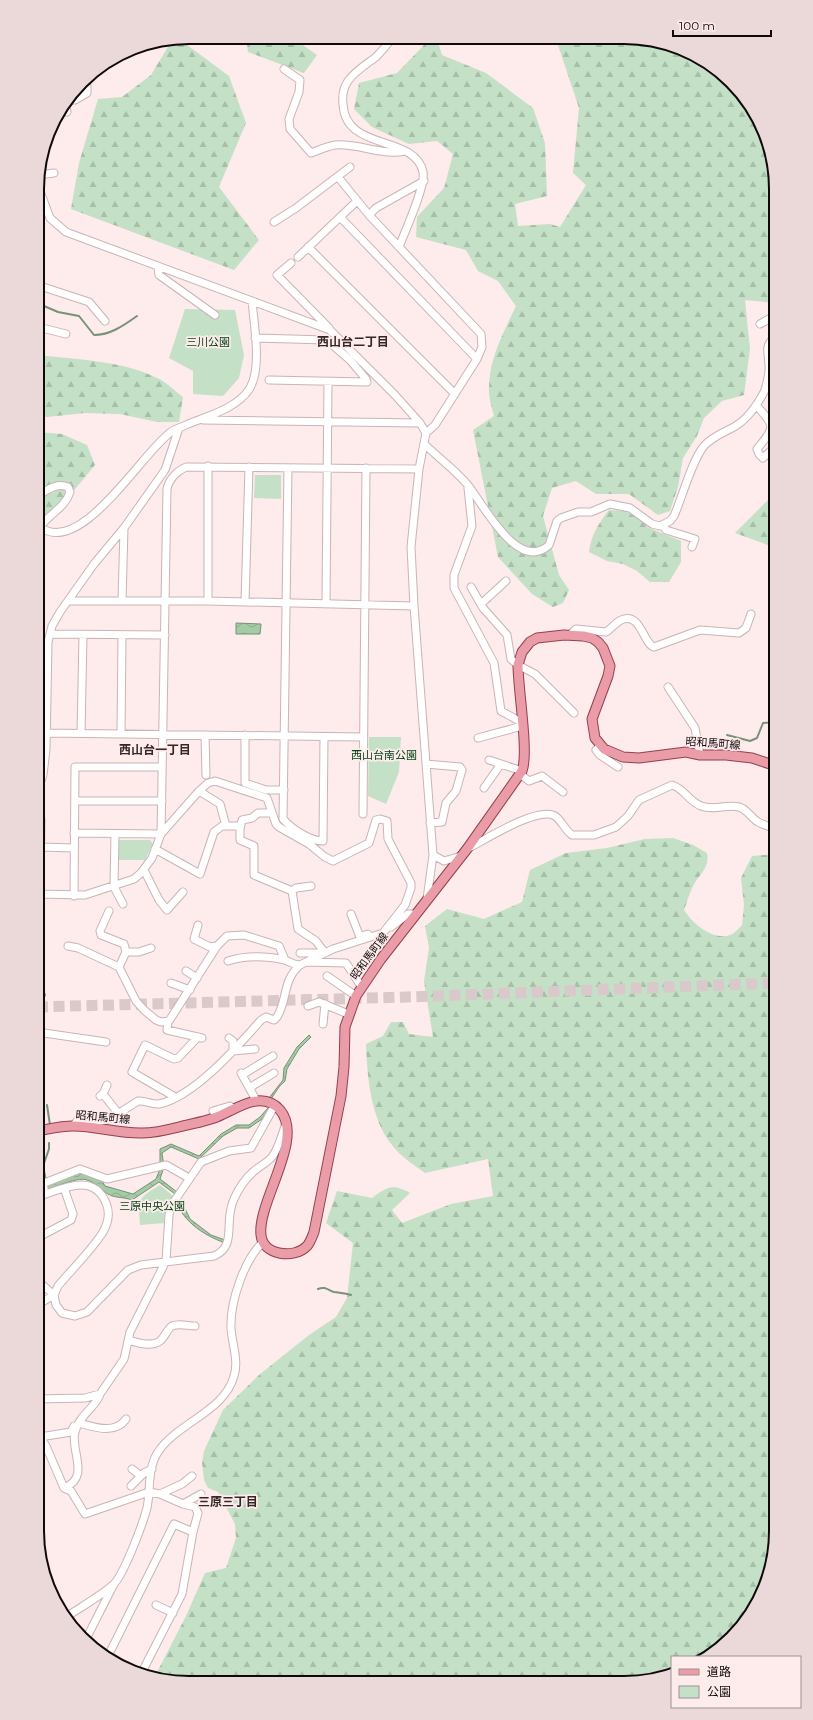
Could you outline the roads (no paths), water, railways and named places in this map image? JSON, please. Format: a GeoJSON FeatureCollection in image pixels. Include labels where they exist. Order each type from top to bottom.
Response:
{"type":"FeatureCollection","features":[{"type":"Feature","properties":{"kind":"main road"},"geometry":{"type":"LineString","coordinates":[[521,773],[524,762],[518,665],[522,652],[530,642],[537,638],[570,635],[583,636],[598,642],[603,648],[608,661],[608,676],[592,719],[593,732],[600,746]]}},
{"type":"Feature","properties":{"kind":"main road","name":"昭和馬町線"},"geometry":{"type":"LineString","coordinates":[[600,746],[608,752],[623,757],[639,758],[686,752],[700,755],[726,755],[752,758],[769,764]]}},
{"type":"Feature","properties":{"kind":"main road","name":"昭和馬町線"},"geometry":{"type":"LineString","coordinates":[[263,1242],[281,1253],[295,1254],[308,1246],[314,1232],[341,1096],[344,1067],[345,1027],[348,1014],[356,996],[361,986],[464,852],[521,773]]}},
{"type":"Feature","properties":{"kind":"main road"},"geometry":{"type":"LineString","coordinates":[[256,1100],[275,1105],[282,1111],[286,1122],[287,1141],[261,1227],[263,1242]]}},
{"type":"Feature","properties":{"kind":"main road","name":"昭和馬町線"},"geometry":{"type":"LineString","coordinates":[[44,1130],[73,1126],[142,1133],[168,1130],[214,1118],[256,1100]]}},
{"type":"Feature","properties":{"kind":"street"},"geometry":{"type":"LineString","coordinates":[[387,44],[377,55],[348,81],[344,90],[343,110],[350,126],[355,130],[405,151],[419,163],[423,172],[424,180],[399,247]]}},
{"type":"Feature","properties":{"kind":"street"},"geometry":{"type":"LineString","coordinates":[[284,69],[300,80],[299,92],[289,119],[290,129],[311,153],[334,145],[348,145],[394,153],[405,151]]}},
{"type":"Feature","properties":{"kind":"street"},"geometry":{"type":"LineString","coordinates":[[77,97],[87,93],[86,86]]}},
{"type":"Feature","properties":{"kind":"street"},"geometry":{"type":"LineString","coordinates":[[274,222],[296,208],[350,167]]}},
{"type":"Feature","properties":{"kind":"street"},"geometry":{"type":"LineString","coordinates":[[45,174],[54,173]]}},
{"type":"Feature","properties":{"kind":"street"},"geometry":{"type":"LineString","coordinates":[[338,176],[369,215],[481,334],[482,347],[477,359],[435,425],[426,433],[419,469],[411,547],[414,606],[433,855],[427,899]]}},
{"type":"Feature","properties":{"kind":"street"},"geometry":{"type":"LineString","coordinates":[[369,215],[376,208],[424,180]]}},
{"type":"Feature","properties":{"kind":"street"},"geometry":{"type":"LineString","coordinates":[[298,257],[357,201]]}},
{"type":"Feature","properties":{"kind":"street"},"geometry":{"type":"LineString","coordinates":[[44,202],[50,218],[66,232],[330,330]]}},
{"type":"Feature","properties":{"kind":"street"},"geometry":{"type":"LineString","coordinates":[[340,217],[477,359]]}},
{"type":"Feature","properties":{"kind":"street"},"geometry":{"type":"LineString","coordinates":[[308,247],[454,394]]}},
{"type":"Feature","properties":{"kind":"street"},"geometry":{"type":"LineString","coordinates":[[291,263],[277,275],[420,423],[426,433]]}},
{"type":"Feature","properties":{"kind":"street"},"geometry":{"type":"LineString","coordinates":[[158,266],[159,276],[215,315]]}},
{"type":"Feature","properties":{"kind":"street"},"geometry":{"type":"LineString","coordinates":[[44,287],[89,302],[105,321]]}},
{"type":"Feature","properties":{"kind":"street"},"geometry":{"type":"LineString","coordinates":[[44,530],[61,532],[83,524],[105,504],[171,432],[228,406],[249,389],[257,368],[252,301]]}},
{"type":"Feature","properties":{"kind":"street"},"geometry":{"type":"LineString","coordinates":[[760,324],[769,319]]}},
{"type":"Feature","properties":{"kind":"street"},"geometry":{"type":"LineString","coordinates":[[44,328],[66,334]]}},
{"type":"Feature","properties":{"kind":"street"},"geometry":{"type":"LineString","coordinates":[[254,338],[327,340],[350,360],[367,382],[269,380]]}},
{"type":"Feature","properties":{"kind":"street"},"geometry":{"type":"LineString","coordinates":[[769,343],[767,347],[769,361]]}},
{"type":"Feature","properties":{"kind":"street"},"geometry":{"type":"LineString","coordinates":[[424,444],[467,484],[493,522],[514,544],[530,551],[538,552],[549,545],[557,521],[561,518],[578,512],[592,512],[610,504],[630,508],[654,526],[663,525],[674,516],[703,447],[715,435],[734,427],[745,419],[765,390],[769,374]]}},
{"type":"Feature","properties":{"kind":"street"},"geometry":{"type":"LineString","coordinates":[[326,603],[328,382]]}},
{"type":"Feature","properties":{"kind":"street"},"geometry":{"type":"LineString","coordinates":[[756,405],[769,420]]}},
{"type":"Feature","properties":{"kind":"street"},"geometry":{"type":"LineString","coordinates":[[199,420],[420,423]]}},
{"type":"Feature","properties":{"kind":"street"},"geometry":{"type":"LineString","coordinates":[[44,761],[48,642],[56,618],[94,564],[124,528],[165,470],[179,428]]}},
{"type":"Feature","properties":{"kind":"street"},"geometry":{"type":"LineString","coordinates":[[769,433],[757,449],[763,458],[769,452]]}},
{"type":"Feature","properties":{"kind":"street"},"geometry":{"type":"LineString","coordinates":[[161,834],[166,489],[173,477],[186,467],[208,466],[419,469]]}},
{"type":"Feature","properties":{"kind":"street"},"geometry":{"type":"LineString","coordinates":[[208,466],[208,601]]}},
{"type":"Feature","properties":{"kind":"street"},"geometry":{"type":"LineString","coordinates":[[245,602],[249,467]]}},
{"type":"Feature","properties":{"kind":"street"},"geometry":{"type":"LineString","coordinates":[[288,468],[283,819],[288,825],[316,841],[323,841],[324,737]]}},
{"type":"Feature","properties":{"kind":"street"},"geometry":{"type":"LineString","coordinates":[[363,814],[366,468]]}},
{"type":"Feature","properties":{"kind":"street"},"geometry":{"type":"LineString","coordinates":[[165,470],[173,477]]}},
{"type":"Feature","properties":{"kind":"street"},"geometry":{"type":"LineString","coordinates":[[44,492],[54,486],[62,484],[68,487],[70,492],[67,501],[62,508],[48,517],[44,522]]}},
{"type":"Feature","properties":{"kind":"street"},"geometry":{"type":"LineString","coordinates":[[467,484],[472,526],[454,575],[454,588],[494,663],[501,711],[521,724]]}},
{"type":"Feature","properties":{"kind":"street"},"geometry":{"type":"LineString","coordinates":[[663,525],[666,530],[695,539],[692,547]]}},
{"type":"Feature","properties":{"kind":"street"},"geometry":{"type":"LineString","coordinates":[[122,601],[124,528]]}},
{"type":"Feature","properties":{"kind":"street"},"geometry":{"type":"LineString","coordinates":[[481,604],[506,582]]}},
{"type":"Feature","properties":{"kind":"street"},"geometry":{"type":"LineString","coordinates":[[471,587],[481,604],[507,636],[511,659],[518,665],[535,674],[574,713]]}},
{"type":"Feature","properties":{"kind":"street"},"geometry":{"type":"LineString","coordinates":[[68,601],[208,601],[414,606]]}},
{"type":"Feature","properties":{"kind":"street"},"geometry":{"type":"LineString","coordinates":[[570,635],[576,629],[606,632],[622,620],[628,619],[635,622],[649,645],[654,647],[700,630],[739,633],[746,628],[751,614]]}},
{"type":"Feature","properties":{"kind":"street"},"geometry":{"type":"LineString","coordinates":[[50,634],[165,636]]}},
{"type":"Feature","properties":{"kind":"street"},"geometry":{"type":"LineString","coordinates":[[81,733],[83,635]]}},
{"type":"Feature","properties":{"kind":"street"},"geometry":{"type":"LineString","coordinates":[[122,636],[122,733]]}},
{"type":"Feature","properties":{"kind":"street"},"geometry":{"type":"LineString","coordinates":[[668,687],[695,728],[700,755]]}},
{"type":"Feature","properties":{"kind":"street"},"geometry":{"type":"LineString","coordinates":[[478,738],[521,724]]}},
{"type":"Feature","properties":{"kind":"street"},"geometry":{"type":"LineString","coordinates":[[46,733],[363,737]]}},
{"type":"Feature","properties":{"kind":"street"},"geometry":{"type":"LineString","coordinates":[[206,735],[206,775]]}},
{"type":"Feature","properties":{"kind":"street"},"geometry":{"type":"LineString","coordinates":[[245,735],[245,783],[266,790],[284,790]]}},
{"type":"Feature","properties":{"kind":"street"},"geometry":{"type":"LineString","coordinates":[[600,746],[596,750],[600,755],[618,767]]}},
{"type":"Feature","properties":{"kind":"street"},"geometry":{"type":"LineString","coordinates":[[489,760],[521,773],[529,781],[542,776],[563,792]]}},
{"type":"Feature","properties":{"kind":"street"},"geometry":{"type":"LineString","coordinates":[[426,764],[460,766],[462,770],[456,791],[446,803],[442,822],[430,823]]}},
{"type":"Feature","properties":{"kind":"street"},"geometry":{"type":"LineString","coordinates":[[484,788],[501,764]]}},
{"type":"Feature","properties":{"kind":"street"},"geometry":{"type":"LineString","coordinates":[[74,896],[75,767],[162,767]]}},
{"type":"Feature","properties":{"kind":"street"},"geometry":{"type":"LineString","coordinates":[[44,894],[74,896],[97,892],[134,879],[144,870],[161,834],[199,791],[208,783],[215,781],[268,798],[276,824],[279,827],[309,844],[325,857],[333,861],[369,843],[376,820],[383,819],[387,821],[388,839],[409,878],[411,888],[404,905],[388,929]]}},
{"type":"Feature","properties":{"kind":"street"},"geometry":{"type":"LineString","coordinates":[[433,855],[444,860],[464,852],[520,821],[543,814],[555,816],[572,835],[594,835],[602,833],[620,824],[639,800],[672,785],[682,789],[690,800],[702,806],[711,808],[738,807],[744,809],[758,822],[769,826]]}},
{"type":"Feature","properties":{"kind":"street"},"geometry":{"type":"LineString","coordinates":[[199,791],[220,804],[226,826]]}},
{"type":"Feature","properties":{"kind":"street"},"geometry":{"type":"LineString","coordinates":[[75,801],[162,801]]}},
{"type":"Feature","properties":{"kind":"street"},"geometry":{"type":"LineString","coordinates":[[272,812],[258,813],[252,818],[242,820],[240,826],[240,840],[254,846],[254,875],[292,891]]}},
{"type":"Feature","properties":{"kind":"street"},"geometry":{"type":"LineString","coordinates":[[155,849],[200,874],[214,832],[222,826],[240,826]]}},
{"type":"Feature","properties":{"kind":"street"},"geometry":{"type":"LineString","coordinates":[[74,833],[161,834]]}},
{"type":"Feature","properties":{"kind":"street"},"geometry":{"type":"LineString","coordinates":[[115,834],[114,887],[124,904]]}},
{"type":"Feature","properties":{"kind":"street"},"geometry":{"type":"LineString","coordinates":[[44,847],[74,848]]}},
{"type":"Feature","properties":{"kind":"street"},"geometry":{"type":"LineString","coordinates":[[144,870],[159,900],[167,910],[182,892]]}},
{"type":"Feature","properties":{"kind":"street"},"geometry":{"type":"LineString","coordinates":[[292,891],[296,888],[311,886]]}},
{"type":"Feature","properties":{"kind":"street"},"geometry":{"type":"LineString","coordinates":[[292,891],[296,927],[316,941],[325,953]]}},
{"type":"Feature","properties":{"kind":"street"},"geometry":{"type":"LineString","coordinates":[[109,911],[100,931],[101,935],[124,944]]}},
{"type":"Feature","properties":{"kind":"street"},"geometry":{"type":"LineString","coordinates":[[351,914],[360,937],[370,934],[372,937]]}},
{"type":"Feature","properties":{"kind":"street"},"geometry":{"type":"LineString","coordinates":[[73,1126],[78,1120],[102,1120],[118,1113],[138,1101],[160,1104],[201,1082],[265,1018],[274,1020],[277,1017],[287,982],[291,975],[303,963],[325,953],[372,937],[388,929],[408,914],[415,914]]}},
{"type":"Feature","properties":{"kind":"street"},"geometry":{"type":"LineString","coordinates":[[198,925],[194,939],[210,946],[218,946]]}},
{"type":"Feature","properties":{"kind":"street"},"geometry":{"type":"LineString","coordinates":[[119,967],[126,952],[124,935]]}},
{"type":"Feature","properties":{"kind":"street"},"geometry":{"type":"LineString","coordinates":[[175,1097],[132,1072],[145,1046],[174,1059],[178,1058],[200,1037],[167,1030],[168,1022],[218,946],[224,939],[231,935],[251,936],[279,946],[285,960]]}},
{"type":"Feature","properties":{"kind":"street"},"geometry":{"type":"LineString","coordinates":[[68,946],[78,948],[119,967],[140,1005],[156,1020],[168,1022]]}},
{"type":"Feature","properties":{"kind":"street"},"geometry":{"type":"LineString","coordinates":[[126,952],[140,952],[151,948]]}},
{"type":"Feature","properties":{"kind":"street"},"geometry":{"type":"LineString","coordinates":[[300,953],[325,953]]}},
{"type":"Feature","properties":{"kind":"street"},"geometry":{"type":"LineString","coordinates":[[228,961],[244,956],[303,963],[346,963],[361,986]]}},
{"type":"Feature","properties":{"kind":"street"},"geometry":{"type":"LineString","coordinates":[[186,971],[198,978]]}},
{"type":"Feature","properties":{"kind":"street"},"geometry":{"type":"LineString","coordinates":[[327,976],[356,996]]}},
{"type":"Feature","properties":{"kind":"street"},"geometry":{"type":"LineString","coordinates":[[171,983],[190,990]]}},
{"type":"Feature","properties":{"kind":"street"},"geometry":{"type":"LineString","coordinates":[[308,1006],[319,1002],[348,1014]]}},
{"type":"Feature","properties":{"kind":"street"},"geometry":{"type":"LineString","coordinates":[[323,1024],[325,1004]]}},
{"type":"Feature","properties":{"kind":"street"},"geometry":{"type":"LineString","coordinates":[[44,1033],[106,1042]]}},
{"type":"Feature","properties":{"kind":"street"},"geometry":{"type":"LineString","coordinates":[[229,1038],[233,1041],[233,1051]]}},
{"type":"Feature","properties":{"kind":"street"},"geometry":{"type":"LineString","coordinates":[[233,1051],[254,1049]]}},
{"type":"Feature","properties":{"kind":"street"},"geometry":{"type":"LineString","coordinates":[[256,1100],[242,1074],[273,1056]]}},
{"type":"Feature","properties":{"kind":"street"},"geometry":{"type":"LineString","coordinates":[[249,1088],[274,1073]]}},
{"type":"Feature","properties":{"kind":"street"},"geometry":{"type":"LineString","coordinates":[[107,1085],[101,1095],[118,1113]]}},
{"type":"Feature","properties":{"kind":"street"},"geometry":{"type":"LineString","coordinates":[[44,1434],[71,1432],[78,1419],[99,1398],[100,1394],[124,1359],[134,1324],[166,1261],[170,1211],[189,1178],[201,1162],[229,1151],[252,1148],[275,1105]]}},
{"type":"Feature","properties":{"kind":"street"},"geometry":{"type":"LineString","coordinates":[[213,1111],[230,1106],[234,1109]]}},
{"type":"Feature","properties":{"kind":"street"},"geometry":{"type":"LineString","coordinates":[[44,1286],[54,1295],[58,1310],[65,1314],[78,1316],[87,1312],[128,1270],[141,1265],[214,1256],[225,1249],[228,1241],[228,1224],[233,1200],[253,1171],[274,1156],[286,1122]]}},
{"type":"Feature","properties":{"kind":"street"},"geometry":{"type":"LineString","coordinates":[[44,1184],[76,1170],[84,1170],[101,1178],[107,1179],[166,1165],[189,1178]]}},
{"type":"Feature","properties":{"kind":"street"},"geometry":{"type":"LineString","coordinates":[[44,1191],[46,1194],[80,1184],[96,1189],[105,1200],[108,1207],[108,1219],[103,1233],[58,1286],[54,1295],[44,1301]]}},
{"type":"Feature","properties":{"kind":"street"},"geometry":{"type":"LineString","coordinates":[[44,1234],[70,1220],[72,1214],[64,1188]]}},
{"type":"Feature","properties":{"kind":"street"},"geometry":{"type":"LineString","coordinates":[[88,1636],[137,1541],[147,1508],[152,1469],[158,1452],[166,1442],[219,1400],[229,1388],[236,1367],[231,1328],[233,1304],[250,1259],[256,1249],[263,1242]]}},
{"type":"Feature","properties":{"kind":"street"},"geometry":{"type":"LineString","coordinates":[[129,1340],[140,1344],[157,1342],[160,1341],[171,1327],[195,1326]]}},
{"type":"Feature","properties":{"kind":"street"},"geometry":{"type":"LineString","coordinates":[[44,1399],[85,1398],[100,1394]]}},
{"type":"Feature","properties":{"kind":"street"},"geometry":{"type":"LineString","coordinates":[[64,1488],[71,1485],[76,1477],[78,1463],[74,1432],[83,1415]]}},
{"type":"Feature","properties":{"kind":"street"},"geometry":{"type":"LineString","coordinates":[[79,1423],[108,1429],[118,1428],[126,1419]]}},
{"type":"Feature","properties":{"kind":"street"},"geometry":{"type":"LineString","coordinates":[[44,1447],[64,1488],[71,1491],[85,1514],[149,1492],[160,1494],[183,1504],[195,1507],[198,1513],[193,1532],[182,1594],[145,1669]]}},
{"type":"Feature","properties":{"kind":"street"},"geometry":{"type":"LineString","coordinates":[[132,1469],[141,1476]]}},
{"type":"Feature","properties":{"kind":"street"},"geometry":{"type":"LineString","coordinates":[[131,1486],[141,1476],[152,1469]]}},
{"type":"Feature","properties":{"kind":"street"},"geometry":{"type":"LineString","coordinates":[[160,1494],[182,1484],[192,1476]]}},
{"type":"Feature","properties":{"kind":"street"},"geometry":{"type":"LineString","coordinates":[[183,1504],[201,1494]]}},
{"type":"Feature","properties":{"kind":"street"},"geometry":{"type":"LineString","coordinates":[[110,1653],[174,1524],[193,1532]]}},
{"type":"Feature","properties":{"kind":"street"},"geometry":{"type":"LineString","coordinates":[[70,1614],[114,1584]]}},
{"type":"Feature","properties":{"kind":"street"},"geometry":{"type":"LineString","coordinates":[[156,1606],[173,1613]]}},
{"type":"Feature","properties":{"kind":"water"},"geometry":{"type":"Polygon","coordinates":[[[236,623],[261,624],[260,634],[236,634],[236,623]]]}},
{"type":"Feature","properties":{"kind":"water"},"geometry":{"type":"Polygon","coordinates":[[[309,1035],[311,1037],[299,1049],[287,1069],[285,1081],[271,1099],[269,1098],[283,1080],[284,1068],[297,1047],[309,1035]]]}},
{"type":"Feature","properties":{"kind":"water"},"geometry":{"type":"Polygon","coordinates":[[[268,1108],[270,1109],[262,1119],[249,1128],[237,1128],[223,1136],[199,1159],[171,1147],[162,1153],[164,1167],[160,1179],[177,1192],[190,1219],[211,1235],[225,1240],[225,1243],[200,1231],[193,1225],[181,1211],[175,1194],[159,1182],[132,1200],[110,1195],[93,1183],[82,1179],[44,1191],[44,1185],[80,1171],[102,1181],[105,1186],[133,1194],[156,1179],[160,1169],[160,1149],[171,1144],[199,1156],[221,1134],[236,1125],[249,1125],[260,1117],[268,1108]]]}},
{"type":"Feature","properties":{"kind":"waterway"},"geometry":{"type":"LineString","coordinates":[[44,306],[58,312],[79,316],[94,335],[111,332],[137,316]]}},
{"type":"Feature","properties":{"kind":"waterway"},"geometry":{"type":"LineString","coordinates":[[727,735],[750,741],[757,738],[763,723],[769,723]]}},
{"type":"Feature","properties":{"kind":"waterway"},"geometry":{"type":"LineString","coordinates":[[44,992],[44,997]]}},
{"type":"Feature","properties":{"kind":"waterway"},"geometry":{"type":"LineString","coordinates":[[47,1105],[50,1125]]}},
{"type":"Feature","properties":{"kind":"waterway"},"geometry":{"type":"LineString","coordinates":[[44,1163],[49,1149],[49,1143]]}},
{"type":"Feature","properties":{"kind":"waterway"},"geometry":{"type":"LineString","coordinates":[[44,1171],[46,1181]]}},
{"type":"Feature","properties":{"kind":"waterway"},"geometry":{"type":"LineString","coordinates":[[318,1289],[325,1288],[334,1292],[351,1295]]}},
{"type":"Feature","properties":{"kind":"tunnel"},"geometry":{"type":"LineString","coordinates":[[44,1007],[407,997],[769,983]]}},
{"type":"Feature","properties":{"kind":"district","name":"西山台二丁目"},"geometry":{"type":"Point","coordinates":[353,341]}},
{"type":"Feature","properties":{"kind":"district","name":"西山台一丁目"},"geometry":{"type":"Point","coordinates":[155,749]}},
{"type":"Feature","properties":{"kind":"district","name":"三原三丁目"},"geometry":{"type":"Point","coordinates":[228,1501]}},
{"type":"Feature","properties":{"kind":"park label","name":"三川公園"},"geometry":{"type":"Point","coordinates":[208,342]}},
{"type":"Feature","properties":{"kind":"park label","name":"西山台南公園"},"geometry":{"type":"Point","coordinates":[384,755]}},
{"type":"Feature","properties":{"kind":"park label","name":"三原中央公園"},"geometry":{"type":"Point","coordinates":[152,1206]}}]}
